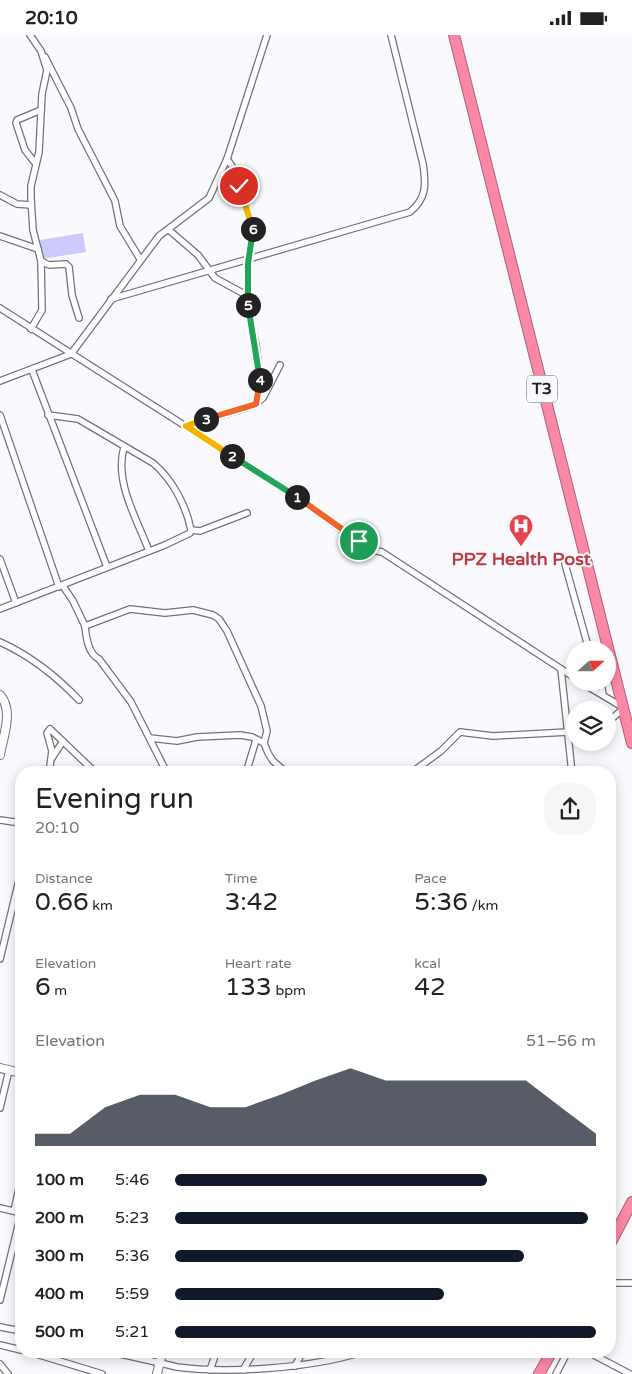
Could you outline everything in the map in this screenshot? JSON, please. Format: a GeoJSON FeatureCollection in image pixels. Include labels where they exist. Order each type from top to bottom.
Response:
{"type":"FeatureCollection","features":[{"type":"Feature","properties":{"kind":"highway","name":"T3"},"geometry":{"type":"LineString","coordinates":[[454,35],[632,743]]}},
{"type":"Feature","properties":{"kind":"highway"},"geometry":{"type":"LineString","coordinates":[[616,1233],[632,1202]]}},
{"type":"Feature","properties":{"kind":"highway"},"geometry":{"type":"LineString","coordinates":[[539,1374],[548,1358]]}},
{"type":"Feature","properties":{"kind":"street"},"geometry":{"type":"LineString","coordinates":[[30,35],[51,66],[71,107],[78,129],[115,201],[120,226],[140,259]]}},
{"type":"Feature","properties":{"kind":"street"},"geometry":{"type":"LineString","coordinates":[[0,381],[71,354],[159,236],[209,199],[226,159],[267,35]]}},
{"type":"Feature","properties":{"kind":"street"},"geometry":{"type":"LineString","coordinates":[[111,299],[410,212],[419,204],[427,186],[391,35]]}},
{"type":"Feature","properties":{"kind":"street"},"geometry":{"type":"LineString","coordinates":[[31,329],[42,310],[42,261],[38,249],[31,205],[31,186],[40,138],[41,110],[47,70],[41,51]]}},
{"type":"Feature","properties":{"kind":"street"},"geometry":{"type":"LineString","coordinates":[[36,164],[25,150],[16,120],[41,110]]}},
{"type":"Feature","properties":{"kind":"street"},"geometry":{"type":"LineString","coordinates":[[226,159],[236,172],[252,224],[248,296],[260,373],[260,391],[256,404]]}},
{"type":"Feature","properties":{"kind":"street"},"geometry":{"type":"LineString","coordinates":[[0,195],[16,203],[31,205]]}},
{"type":"Feature","properties":{"kind":"street"},"geometry":{"type":"LineString","coordinates":[[169,230],[198,255],[215,279],[248,296]]}},
{"type":"Feature","properties":{"kind":"street"},"geometry":{"type":"LineString","coordinates":[[0,236],[38,249]]}},
{"type":"Feature","properties":{"kind":"street"},"geometry":{"type":"LineString","coordinates":[[42,261],[44,264],[66,264],[69,267],[72,295],[79,317]]}},
{"type":"Feature","properties":{"kind":"street"},"geometry":{"type":"LineString","coordinates":[[0,308],[300,499],[367,549],[382,552],[566,672]]}},
{"type":"Feature","properties":{"kind":"street"},"geometry":{"type":"LineString","coordinates":[[186,426],[256,404],[263,399],[280,365]]}},
{"type":"Feature","properties":{"kind":"street"},"geometry":{"type":"LineString","coordinates":[[32,370],[107,567]]}},
{"type":"Feature","properties":{"kind":"street"},"geometry":{"type":"LineString","coordinates":[[0,415],[61,586],[73,601],[84,626],[85,635],[94,657],[99,659],[131,702],[164,766]]}},
{"type":"Feature","properties":{"kind":"street"},"geometry":{"type":"LineString","coordinates":[[48,415],[78,419],[153,463],[163,472],[174,488],[191,530]]}},
{"type":"Feature","properties":{"kind":"street"},"geometry":{"type":"LineString","coordinates":[[124,447],[121,460],[121,477],[149,551]]}},
{"type":"Feature","properties":{"kind":"street"},"geometry":{"type":"LineString","coordinates":[[191,530],[200,531],[247,513]]}},
{"type":"Feature","properties":{"kind":"street"},"geometry":{"type":"LineString","coordinates":[[0,609],[149,551],[186,535],[191,530]]}},
{"type":"Feature","properties":{"kind":"street"},"geometry":{"type":"LineString","coordinates":[[0,559],[16,603]]}},
{"type":"Feature","properties":{"kind":"street"},"geometry":{"type":"LineString","coordinates":[[565,564],[586,641]]}},
{"type":"Feature","properties":{"kind":"street"},"geometry":{"type":"LineString","coordinates":[[84,626],[130,609],[165,613],[193,610],[213,615],[223,624],[227,631],[261,706],[267,731],[264,743],[278,766]]}},
{"type":"Feature","properties":{"kind":"street"},"geometry":{"type":"LineString","coordinates":[[0,642],[25,656],[68,688],[79,700]]}},
{"type":"Feature","properties":{"kind":"street"},"geometry":{"type":"LineString","coordinates":[[561,669],[566,705]]}},
{"type":"Feature","properties":{"kind":"street"},"geometry":{"type":"LineString","coordinates":[[597,691],[624,709],[616,716]]}},
{"type":"Feature","properties":{"kind":"street"},"geometry":{"type":"LineString","coordinates":[[603,691],[604,695]]}},
{"type":"Feature","properties":{"kind":"street"},"geometry":{"type":"LineString","coordinates":[[0,695],[6,706],[6,725],[0,755]]}},
{"type":"Feature","properties":{"kind":"street"},"geometry":{"type":"LineString","coordinates":[[52,758],[47,731],[52,730],[90,766]]}},
{"type":"Feature","properties":{"kind":"street"},"geometry":{"type":"LineString","coordinates":[[421,766],[441,751],[460,732],[493,736],[566,734]]}},
{"type":"Feature","properties":{"kind":"street"},"geometry":{"type":"LineString","coordinates":[[150,738],[178,741],[196,737],[240,735],[264,743]]}},
{"type":"Feature","properties":{"kind":"street"},"geometry":{"type":"LineString","coordinates":[[248,766],[256,740]]}},
{"type":"Feature","properties":{"kind":"street"},"geometry":{"type":"LineString","coordinates":[[50,766],[52,758],[63,741]]}},
{"type":"Feature","properties":{"kind":"street"},"geometry":{"type":"LineString","coordinates":[[571,751],[572,766]]}},
{"type":"Feature","properties":{"kind":"street"},"geometry":{"type":"LineString","coordinates":[[0,820],[15,822]]}},
{"type":"Feature","properties":{"kind":"street"},"geometry":{"type":"LineString","coordinates":[[0,959],[15,897]]}},
{"type":"Feature","properties":{"kind":"street"},"geometry":{"type":"LineString","coordinates":[[0,1068],[15,1072]]}},
{"type":"Feature","properties":{"kind":"street"},"geometry":{"type":"LineString","coordinates":[[0,1108],[9,1070]]}},
{"type":"Feature","properties":{"kind":"street"},"geometry":{"type":"LineString","coordinates":[[0,1208],[14,1211],[15,1206]]}},
{"type":"Feature","properties":{"kind":"street"},"geometry":{"type":"LineString","coordinates":[[0,1300],[15,1239]]}},
{"type":"Feature","properties":{"kind":"street"},"geometry":{"type":"LineString","coordinates":[[616,1283],[632,1283]]}},
{"type":"Feature","properties":{"kind":"street"},"geometry":{"type":"LineString","coordinates":[[0,1327],[15,1330]]}},
{"type":"Feature","properties":{"kind":"street"},"geometry":{"type":"LineString","coordinates":[[0,1345],[15,1349]]}},
{"type":"Feature","properties":{"kind":"street"},"geometry":{"type":"LineString","coordinates":[[49,1358],[102,1374]]}},
{"type":"Feature","properties":{"kind":"street"},"geometry":{"type":"LineString","coordinates":[[137,1358],[177,1367],[210,1370],[244,1370],[295,1366],[333,1358]]}},
{"type":"Feature","properties":{"kind":"street"},"geometry":{"type":"LineString","coordinates":[[157,1374],[161,1358]]}},
{"type":"Feature","properties":{"kind":"street"},"geometry":{"type":"LineString","coordinates":[[210,1370],[214,1358]]}},
{"type":"Feature","properties":{"kind":"street"},"geometry":{"type":"LineString","coordinates":[[244,1370],[250,1358]]}},
{"type":"Feature","properties":{"kind":"street"},"geometry":{"type":"LineString","coordinates":[[295,1366],[299,1358]]}},
{"type":"Feature","properties":{"kind":"street"},"geometry":{"type":"LineString","coordinates":[[556,1374],[564,1358]]}},
{"type":"Feature","properties":{"kind":"street"},"geometry":{"type":"LineString","coordinates":[[600,1358],[630,1374]]}},
{"type":"Feature","properties":{"kind":"street"},"geometry":{"type":"LineString","coordinates":[[0,1364],[8,1374]]}},
{"type":"Feature","properties":{"kind":"shaded area"},"geometry":{"type":"Polygon","coordinates":[[[83,233],[86,252],[42,259],[40,240],[83,233]]]}},
{"type":"Feature","properties":{"kind":"place","name":"PPZ Health Post"},"geometry":{"type":"Point","coordinates":[521,547]}},
{"type":"Feature","properties":{"kind":"route"},"geometry":{"type":"LineString","coordinates":[[239,186],[253,229],[248,264],[248,291],[249,312],[260,373],[260,391],[256,404],[252,406],[208,418],[192,426],[186,426],[300,499],[359,541]]}}]}
